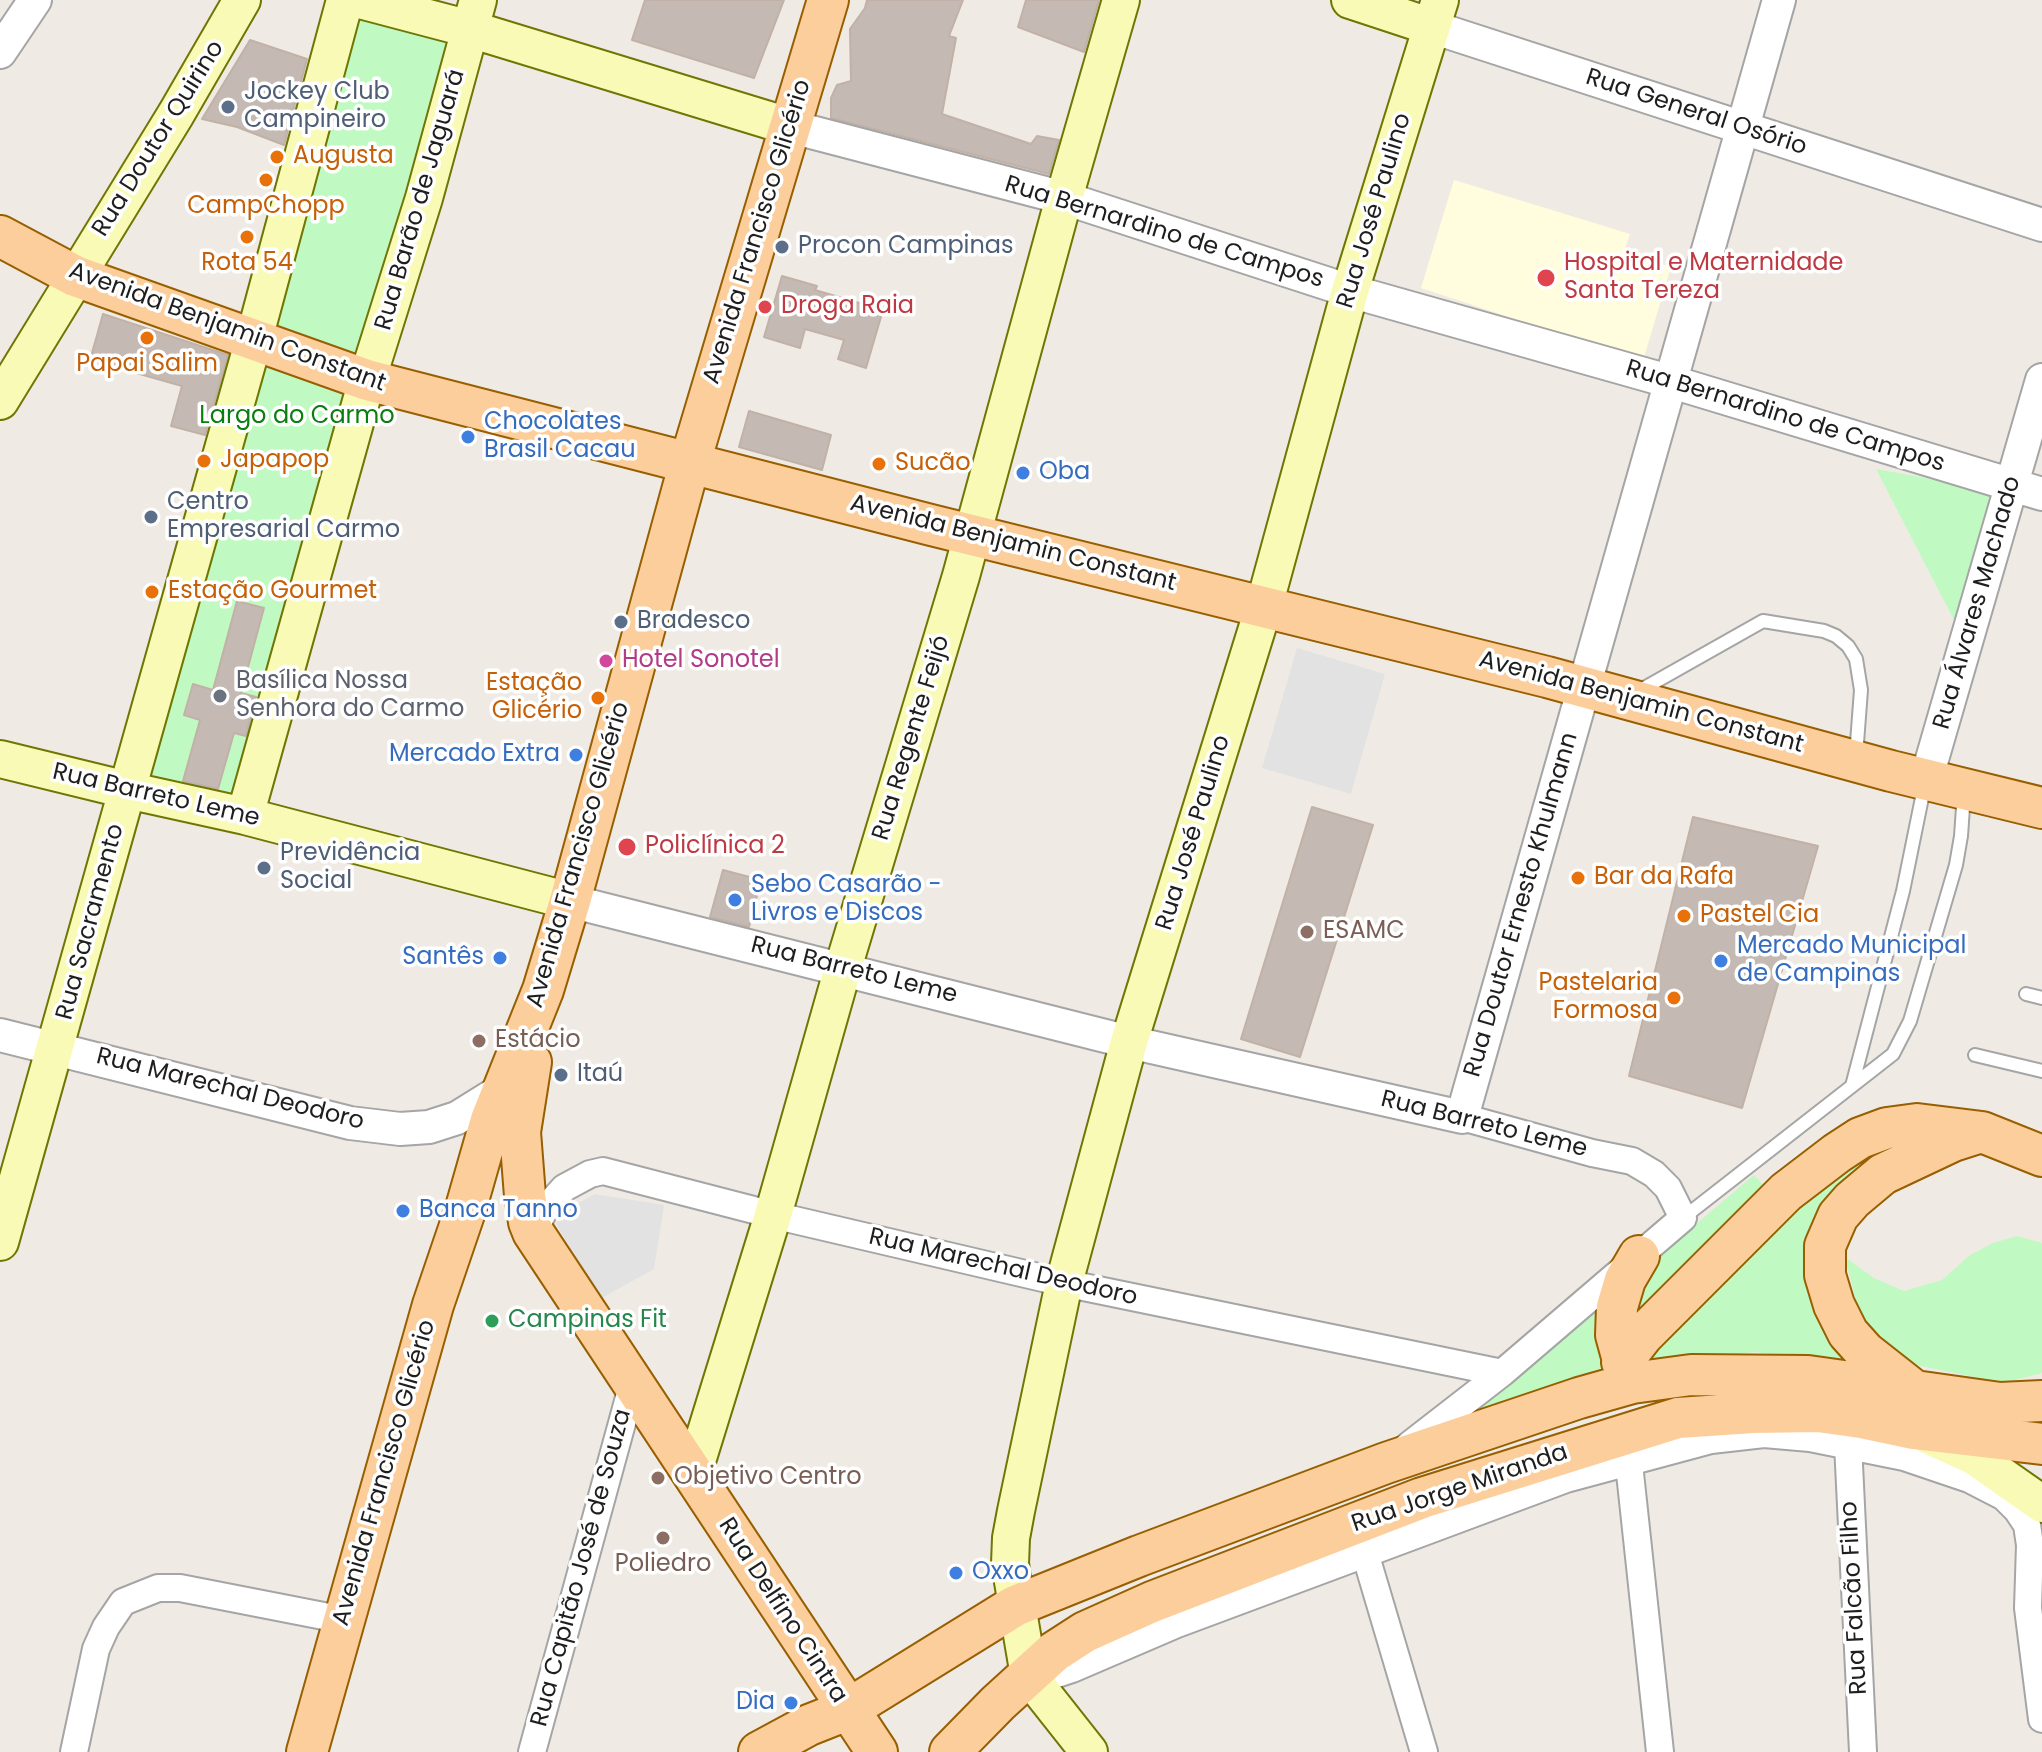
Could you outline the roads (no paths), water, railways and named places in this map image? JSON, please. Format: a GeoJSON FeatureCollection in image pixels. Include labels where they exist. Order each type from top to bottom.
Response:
{"type":"FeatureCollection","features":[{"type":"Feature","properties":{"kind":"main road","name":"Rua Doutor Quirino"},"geometry":{"type":"LineString","coordinates":[[0,401],[242,0]]}},
{"type":"Feature","properties":{"kind":"main road","name":"Rua Sacramento"},"geometry":{"type":"LineString","coordinates":[[0,1242],[254,339],[345,0]]}},
{"type":"Feature","properties":{"kind":"main road","name":"Rua Bernardino de Campos"},"geometry":{"type":"LineString","coordinates":[[360,0],[474,15],[788,126]]}},
{"type":"Feature","properties":{"kind":"main road","name":"Avenida Francisco Glicério"},"geometry":{"type":"LineString","coordinates":[[307,1752],[433,1305],[502,1090],[543,990],[570,901],[690,462],[828,0]]}},
{"type":"Feature","properties":{"kind":"main road","name":"Rua Regente Feijó"},"geometry":{"type":"LineString","coordinates":[[693,1474],[773,1215],[972,534],[1121,0]]}},
{"type":"Feature","properties":{"kind":"main road","name":"Rua General Osório"},"geometry":{"type":"LineString","coordinates":[[1350,0],[1436,13]]}},
{"type":"Feature","properties":{"kind":"main road","name":"Rua José Paulino"},"geometry":{"type":"LineString","coordinates":[[1032,1674],[1015,1606],[1010,1564],[1011,1538],[1064,1283],[1129,1042],[1264,606],[1350,291],[1436,13]]}},
{"type":"Feature","properties":{"kind":"main road","name":"Rua Barão de Jaguará"},"geometry":{"type":"LineString","coordinates":[[245,816],[367,380],[424,198],[474,15]]}},
{"type":"Feature","properties":{"kind":"main road","name":"Avenida Benjamin Constant"},"geometry":{"type":"LineString","coordinates":[[0,236],[75,276],[367,380],[1584,687],[1926,780],[2042,808]]}},
{"type":"Feature","properties":{"kind":"main road","name":"Rua Barreto Leme"},"geometry":{"type":"LineString","coordinates":[[0,759],[245,816],[570,901]]}},
{"type":"Feature","properties":{"kind":"main road","name":"Rua Delfino Cintra"},"geometry":{"type":"LineString","coordinates":[[543,990],[520,1132],[525,1196],[533,1232],[877,1752]]}},
{"type":"Feature","properties":{"kind":"main road"},"geometry":{"type":"LineString","coordinates":[[1627,1373],[1643,1335],[1786,1192],[1860,1138],[1887,1128],[1917,1124],[1982,1132],[2042,1156]]}},
{"type":"Feature","properties":{"kind":"main road"},"geometry":{"type":"LineString","coordinates":[[1913,1390],[1865,1352],[1848,1333],[1834,1305],[1825,1275],[1825,1246],[1838,1216],[1860,1192],[1883,1174],[1953,1141],[1982,1132]]}},
{"type":"Feature","properties":{"kind":"main road"},"geometry":{"type":"LineString","coordinates":[[1639,1256],[1625,1280],[1617,1307],[1616,1335],[1627,1373],[1644,1398],[1678,1418]]}},
{"type":"Feature","properties":{"kind":"main road","name":"Rua Jorge Miranda"},"geometry":{"type":"LineString","coordinates":[[759,1752],[809,1725],[847,1710],[1015,1606],[1386,1463],[1579,1398],[1627,1373],[1808,1376],[2000,1403],[2042,1401]]}},
{"type":"Feature","properties":{"kind":"main road","name":"Rua Jorge Miranda"},"geometry":{"type":"LineString","coordinates":[[1032,1674],[1054,1652],[1085,1632],[1152,1602],[1422,1498],[1678,1418],[1818,1412],[1913,1429],[2042,1444]]}},
{"type":"Feature","properties":{"kind":"main road"},"geometry":{"type":"LineString","coordinates":[[1913,1429],[1975,1457],[2042,1504]]}},
{"type":"Feature","properties":{"kind":"main road"},"geometry":{"type":"LineString","coordinates":[[950,1752],[998,1703],[1032,1674],[1089,1752]]}},
{"type":"Feature","properties":{"kind":"street"},"geometry":{"type":"LineString","coordinates":[[0,52],[35,0]]}},
{"type":"Feature","properties":{"kind":"street","name":"Rua Doutor Ernesto Khulmann"},"geometry":{"type":"LineString","coordinates":[[1462,1117],[1779,0]]}},
{"type":"Feature","properties":{"kind":"street","name":"Rua General Osório"},"geometry":{"type":"LineString","coordinates":[[1436,13],[1743,129],[2042,225]]}},
{"type":"Feature","properties":{"kind":"street","name":"Rua Bernardino de Campos"},"geometry":{"type":"LineString","coordinates":[[788,126],[1064,198],[1350,291],[1672,382],[2027,490]]}},
{"type":"Feature","properties":{"kind":"street","name":"Rua Álvares Machado"},"geometry":{"type":"LineString","coordinates":[[1926,780],[2027,490],[2042,380]]}},
{"type":"Feature","properties":{"kind":"street","name":"Rua Barreto Leme"},"geometry":{"type":"LineString","coordinates":[[570,901],[1129,1042],[1462,1117],[1632,1161],[1654,1174],[1668,1188],[1683,1218]]}},
{"type":"Feature","properties":{"kind":"street","name":"Rua Marechal Deodoro"},"geometry":{"type":"LineString","coordinates":[[0,1035],[350,1123],[400,1129],[429,1127],[457,1118],[502,1090]]}},
{"type":"Feature","properties":{"kind":"street","name":"Rua Marechal Deodoro"},"geometry":{"type":"LineString","coordinates":[[533,1232],[545,1209],[564,1188],[590,1174],[603,1171],[773,1215],[1064,1283],[1502,1373]]}},
{"type":"Feature","properties":{"kind":"street","name":"Rua Jorge Miranda"},"geometry":{"type":"LineString","coordinates":[[1386,1463],[1502,1373],[1683,1218]]}},
{"type":"Feature","properties":{"kind":"street","name":"Rua Capitão José de Souza"},"geometry":{"type":"LineString","coordinates":[[532,1752],[633,1383]]}},
{"type":"Feature","properties":{"kind":"street","name":"Rua Jorge Miranda"},"geometry":{"type":"LineString","coordinates":[[1032,1674],[1057,1674],[1072,1669],[1177,1624],[1566,1479],[1711,1440],[1764,1434],[1848,1444],[1904,1457],[1969,1479],[2004,1497],[2017,1510],[2027,1525],[2030,1545],[2028,1608],[2042,1719]]}},
{"type":"Feature","properties":{"kind":"street","name":"Rua Falcão Filho"},"geometry":{"type":"LineString","coordinates":[[1848,1444],[1863,1752]]}},
{"type":"Feature","properties":{"kind":"street"},"geometry":{"type":"LineString","coordinates":[[1629,1464],[1660,1752]]}},
{"type":"Feature","properties":{"kind":"street"},"geometry":{"type":"LineString","coordinates":[[1365,1553],[1424,1752]]}},
{"type":"Feature","properties":{"kind":"street"},"geometry":{"type":"LineString","coordinates":[[74,1752],[96,1649],[123,1602],[158,1588],[180,1588],[344,1620]]}},
{"type":"Feature","properties":{"kind":"lane"},"geometry":{"type":"LineString","coordinates":[[1625,698],[1763,621],[1824,631],[1848,646],[1856,659],[1861,690],[1855,760]]}},
{"type":"Feature","properties":{"kind":"lane"},"geometry":{"type":"LineString","coordinates":[[1852,1086],[1903,891],[1926,780]]}},
{"type":"Feature","properties":{"kind":"lane"},"geometry":{"type":"LineString","coordinates":[[1683,1218],[1893,1054],[1910,1021],[1956,865],[1964,789]]}},
{"type":"Feature","properties":{"kind":"lane"},"geometry":{"type":"LineString","coordinates":[[2026,994],[2042,998]]}},
{"type":"Feature","properties":{"kind":"lane"},"geometry":{"type":"LineString","coordinates":[[1975,1055],[2042,1071]]}},
{"type":"Feature","properties":{"kind":"place","name":"Jockey Club Campineiro"},"geometry":{"type":"Point","coordinates":[228,107]}},
{"type":"Feature","properties":{"kind":"place","name":"Augusta"},"geometry":{"type":"Point","coordinates":[277,157]}},
{"type":"Feature","properties":{"kind":"place","name":"CampChopp"},"geometry":{"type":"Point","coordinates":[266,180]}},
{"type":"Feature","properties":{"kind":"place","name":"Rota 54"},"geometry":{"type":"Point","coordinates":[247,237]}},
{"type":"Feature","properties":{"kind":"place","name":"Procon Campinas"},"geometry":{"type":"Point","coordinates":[782,247]}},
{"type":"Feature","properties":{"kind":"place","name":"Hospital e Maternidade Santa Tereza"},"geometry":{"type":"Point","coordinates":[1546,278]}},
{"type":"Feature","properties":{"kind":"place","name":"Droga Raia"},"geometry":{"type":"Point","coordinates":[765,307]}},
{"type":"Feature","properties":{"kind":"place","name":"Papai Salim"},"geometry":{"type":"Point","coordinates":[147,338]}},
{"type":"Feature","properties":{"kind":"place","name":"Chocolates Brasil Cacau"},"geometry":{"type":"Point","coordinates":[468,437]}},
{"type":"Feature","properties":{"kind":"place","name":"Japapop"},"geometry":{"type":"Point","coordinates":[204,461]}},
{"type":"Feature","properties":{"kind":"place","name":"Sucão"},"geometry":{"type":"Point","coordinates":[879,464]}},
{"type":"Feature","properties":{"kind":"place","name":"Oba"},"geometry":{"type":"Point","coordinates":[1023,473]}},
{"type":"Feature","properties":{"kind":"place","name":"Centro Empresarial Carmo"},"geometry":{"type":"Point","coordinates":[151,517]}},
{"type":"Feature","properties":{"kind":"place","name":"Estação Gourmet"},"geometry":{"type":"Point","coordinates":[152,592]}},
{"type":"Feature","properties":{"kind":"place","name":"Bradesco"},"geometry":{"type":"Point","coordinates":[621,622]}},
{"type":"Feature","properties":{"kind":"place","name":"Hotel Sonotel"},"geometry":{"type":"Point","coordinates":[606,661]}},
{"type":"Feature","properties":{"kind":"place","name":"Basílica Nossa Senhora do Carmo"},"geometry":{"type":"Point","coordinates":[220,696]}},
{"type":"Feature","properties":{"kind":"place","name":"Estação Glicério"},"geometry":{"type":"Point","coordinates":[598,698]}},
{"type":"Feature","properties":{"kind":"place","name":"Mercado Extra"},"geometry":{"type":"Point","coordinates":[576,755]}},
{"type":"Feature","properties":{"kind":"place","name":"Policlínica 2"},"geometry":{"type":"Point","coordinates":[627,847]}},
{"type":"Feature","properties":{"kind":"place","name":"Previdência Social"},"geometry":{"type":"Point","coordinates":[264,868]}},
{"type":"Feature","properties":{"kind":"place","name":"Bar da Rafa"},"geometry":{"type":"Point","coordinates":[1578,878]}},
{"type":"Feature","properties":{"kind":"place","name":"Sebo Casarão - Livros e Discos"},"geometry":{"type":"Point","coordinates":[735,900]}},
{"type":"Feature","properties":{"kind":"place","name":"Pastel Cia"},"geometry":{"type":"Point","coordinates":[1684,916]}},
{"type":"Feature","properties":{"kind":"place","name":"ESAMC"},"geometry":{"type":"Point","coordinates":[1307,932]}},
{"type":"Feature","properties":{"kind":"place","name":"Santês"},"geometry":{"type":"Point","coordinates":[500,958]}},
{"type":"Feature","properties":{"kind":"place","name":"Mercado Municipal de Campinas"},"geometry":{"type":"Point","coordinates":[1721,961]}},
{"type":"Feature","properties":{"kind":"place","name":"Pastelaria Formosa"},"geometry":{"type":"Point","coordinates":[1674,998]}},
{"type":"Feature","properties":{"kind":"place","name":"Estácio"},"geometry":{"type":"Point","coordinates":[479,1041]}},
{"type":"Feature","properties":{"kind":"place","name":"Itaú"},"geometry":{"type":"Point","coordinates":[561,1075]}},
{"type":"Feature","properties":{"kind":"place","name":"Banca Tanno"},"geometry":{"type":"Point","coordinates":[403,1211]}},
{"type":"Feature","properties":{"kind":"place","name":"Campinas Fit"},"geometry":{"type":"Point","coordinates":[492,1321]}},
{"type":"Feature","properties":{"kind":"place","name":"Objetivo Centro"},"geometry":{"type":"Point","coordinates":[658,1478]}},
{"type":"Feature","properties":{"kind":"place","name":"Poliedro"},"geometry":{"type":"Point","coordinates":[663,1538]}},
{"type":"Feature","properties":{"kind":"place","name":"Oxxo"},"geometry":{"type":"Point","coordinates":[956,1573]}},
{"type":"Feature","properties":{"kind":"place","name":"Dia"},"geometry":{"type":"Point","coordinates":[791,1703]}},
{"type":"Feature","properties":{"kind":"park label","name":"Largo do Carmo"},"geometry":{"type":"Point","coordinates":[297,417]}}]}
